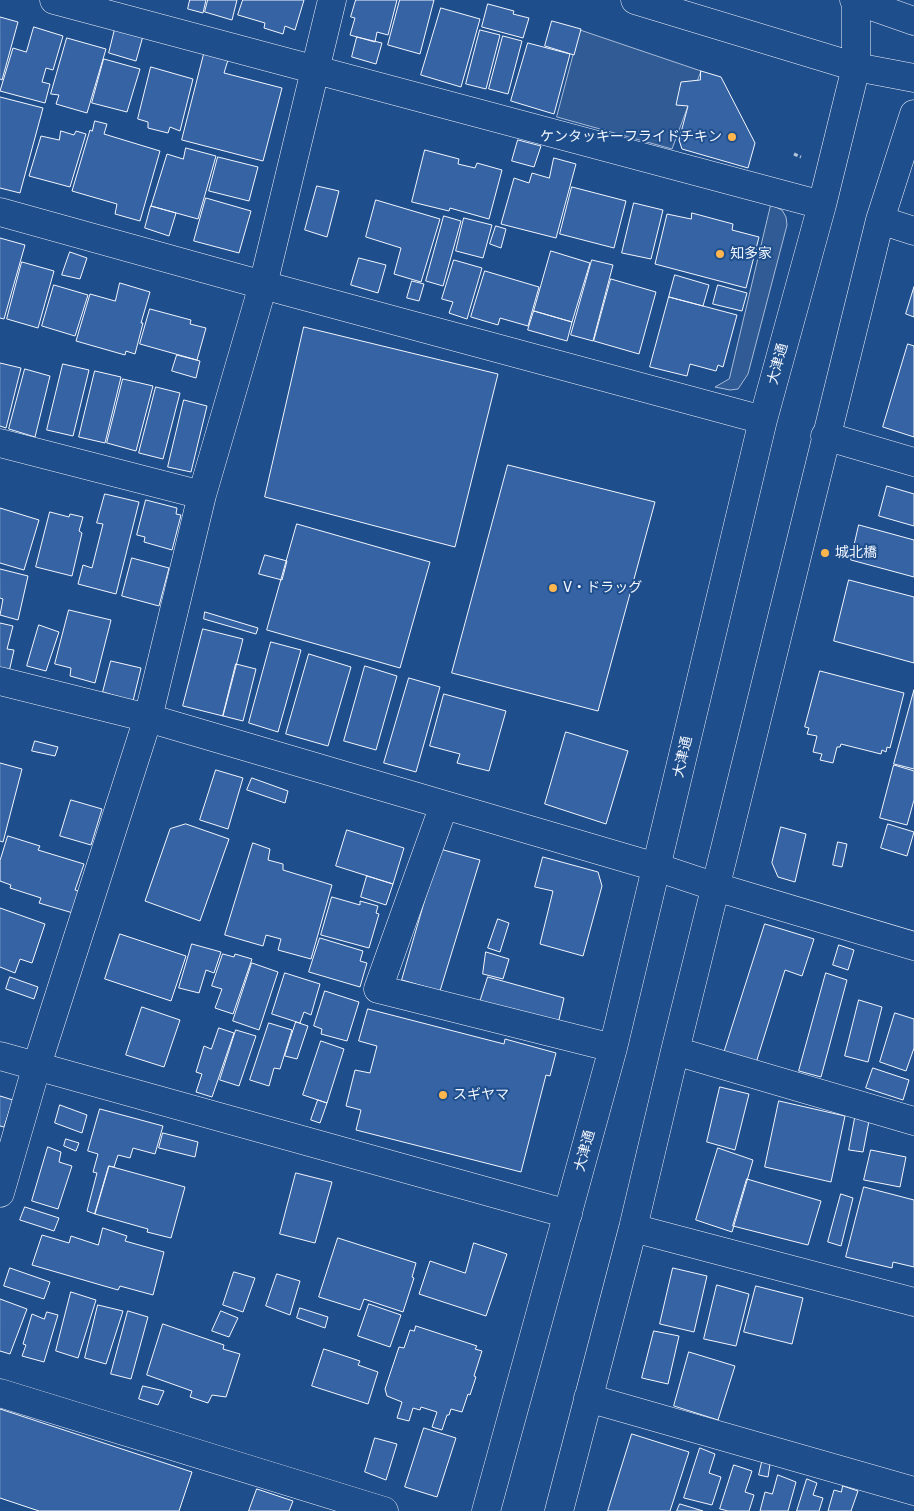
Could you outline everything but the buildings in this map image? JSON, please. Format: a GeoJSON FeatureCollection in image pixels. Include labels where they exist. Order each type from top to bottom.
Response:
{"type":"FeatureCollection","features":[{"type":"Feature","properties":{"kind":"street"},"geometry":{"type":"LineString","coordinates":[[54,0],[822,205]]}},
{"type":"Feature","properties":{"kind":"street"},"geometry":{"type":"LineString","coordinates":[[0,1193],[37,1065],[148,718],[202,494],[263,285],[332,0]]}},
{"type":"Feature","properties":{"kind":"street"},"geometry":{"type":"LineString","coordinates":[[635,0],[856,67],[914,78]]}},
{"type":"Feature","properties":{"kind":"street"},"geometry":{"type":"LineString","coordinates":[[856,0],[914,21]]}},
{"type":"Feature","properties":{"kind":"street","name":"大津通"},"geometry":{"type":"LineString","coordinates":[[486,1511],[613,1048],[763,420],[822,205],[856,67],[856,0]]}},
{"type":"Feature","properties":{"kind":"street"},"geometry":{"type":"LineString","coordinates":[[559,1511],[633,1228],[674,1051],[716,887],[825,436],[880,220],[914,114]]}},
{"type":"Feature","properties":{"kind":"street"},"geometry":{"type":"LineString","coordinates":[[0,212],[763,420]]}},
{"type":"Feature","properties":{"kind":"street"},"geometry":{"type":"LineString","coordinates":[[880,220],[914,231]]}},
{"type":"Feature","properties":{"kind":"street"},"geometry":{"type":"LineString","coordinates":[[825,436],[914,462]]}},
{"type":"Feature","properties":{"kind":"street"},"geometry":{"type":"LineString","coordinates":[[0,443],[202,494]]}},
{"type":"Feature","properties":{"kind":"street"},"geometry":{"type":"LineString","coordinates":[[0,682],[148,718],[656,867],[716,887],[914,946]]}},
{"type":"Feature","properties":{"kind":"street"},"geometry":{"type":"LineString","coordinates":[[444,805],[378,989],[613,1048]]}},
{"type":"Feature","properties":{"kind":"street"},"geometry":{"type":"LineString","coordinates":[[674,1051],[914,1120]]}},
{"type":"Feature","properties":{"kind":"street"},"geometry":{"type":"LineString","coordinates":[[0,1056],[568,1214]]}},
{"type":"Feature","properties":{"kind":"street"},"geometry":{"type":"LineString","coordinates":[[633,1228],[914,1302]]}},
{"type":"Feature","properties":{"kind":"street"},"geometry":{"type":"LineString","coordinates":[[0,1393],[384,1511]]}},
{"type":"Feature","properties":{"kind":"street"},"geometry":{"type":"LineString","coordinates":[[588,1398],[914,1491]]}},
{"type":"Feature","properties":{"kind":"shaded area"},"geometry":{"type":"Polygon","coordinates":[[[580,30],[701,71],[672,149],[557,117],[580,30]]]}},
{"type":"Feature","properties":{"kind":"shaded area"},"geometry":{"type":"Polygon","coordinates":[[[771,205],[782,210],[786,217],[787,225],[748,374],[738,389],[730,390],[715,387],[729,379],[771,205]]]}},
{"type":"Feature","properties":{"kind":"place","name":"ケンタッキーフライドチキン"},"geometry":{"type":"Point","coordinates":[732,137]}},
{"type":"Feature","properties":{"kind":"place","name":"知多家"},"geometry":{"type":"Point","coordinates":[720,254]}},
{"type":"Feature","properties":{"kind":"place","name":"城北橋"},"geometry":{"type":"Point","coordinates":[825,553]}},
{"type":"Feature","properties":{"kind":"place","name":"V・ドラッグ"},"geometry":{"type":"Point","coordinates":[553,588]}},
{"type":"Feature","properties":{"kind":"place","name":"スギヤマ"},"geometry":{"type":"Point","coordinates":[443,1095]}}]}
